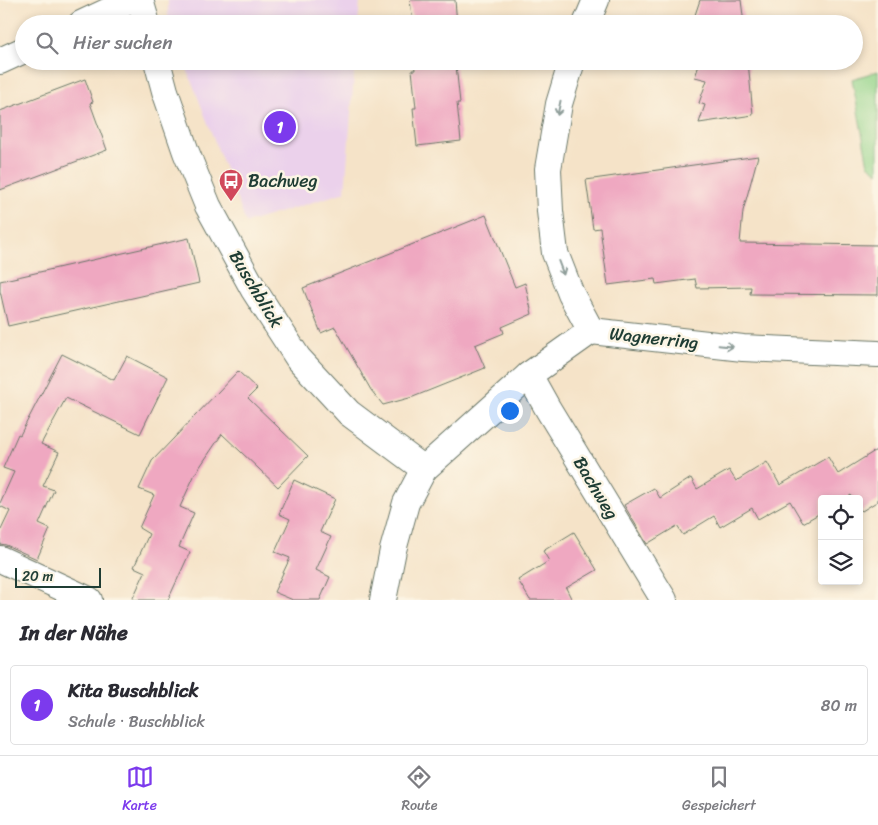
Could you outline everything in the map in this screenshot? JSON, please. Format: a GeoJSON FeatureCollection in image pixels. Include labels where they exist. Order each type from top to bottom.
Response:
{"type":"FeatureCollection","features":[{"type":"Feature","properties":{"kind":"street"},"geometry":{"type":"LineString","coordinates":[[100,15],[132,0]]}},
{"type":"Feature","properties":{"kind":"street"},"geometry":{"type":"LineString","coordinates":[[140,0],[144,15]]}},
{"type":"Feature","properties":{"kind":"street"},"geometry":{"type":"LineString","coordinates":[[590,15],[596,0]]}},
{"type":"Feature","properties":{"kind":"street"},"geometry":{"type":"LineString","coordinates":[[0,61],[15,54]]}},
{"type":"Feature","properties":{"kind":"street","name":"Buschblick"},"geometry":{"type":"LineString","coordinates":[[160,70],[186,152],[208,206],[254,290],[298,358],[349,412],[424,469]]}},
{"type":"Feature","properties":{"kind":"street","name":"Wagnerring"},"geometry":{"type":"LineString","coordinates":[[569,70],[559,104],[548,168],[550,211],[555,253],[571,294],[591,331],[743,348],[878,354]]}},
{"type":"Feature","properties":{"kind":"street"},"geometry":{"type":"LineString","coordinates":[[383,600],[393,550],[406,502],[424,469],[529,375],[591,331]]}},
{"type":"Feature","properties":{"kind":"street","name":"Bachweg"},"geometry":{"type":"LineString","coordinates":[[529,375],[664,600]]}},
{"type":"Feature","properties":{"kind":"street"},"geometry":{"type":"LineString","coordinates":[[0,558],[89,600]]}},
{"type":"Feature","properties":{"kind":"shaded area"},"geometry":{"type":"Polygon","coordinates":[[[168,0],[360,0],[359,15],[168,15],[168,0]]]}},
{"type":"Feature","properties":{"kind":"shaded area"},"geometry":{"type":"Polygon","coordinates":[[[187,70],[354,70],[345,192],[246,223],[187,70]]]}},
{"type":"Feature","properties":{"kind":"green space"},"geometry":{"type":"Polygon","coordinates":[[[878,71],[878,173],[868,165],[852,79],[878,71]]]}},
{"type":"Feature","properties":{"kind":"building"},"geometry":{"type":"Polygon","coordinates":[[[410,0],[455,0],[456,15],[412,15],[410,0]]]}},
{"type":"Feature","properties":{"kind":"building"},"geometry":{"type":"Polygon","coordinates":[[[700,0],[741,0],[743,15],[695,15],[700,0]]]}},
{"type":"Feature","properties":{"kind":"building"},"geometry":{"type":"Polygon","coordinates":[[[412,70],[457,70],[460,103],[457,103],[461,141],[417,146],[412,70]]]}},
{"type":"Feature","properties":{"kind":"building"},"geometry":{"type":"Polygon","coordinates":[[[697,70],[749,70],[753,115],[699,123],[705,105],[699,103],[707,80],[695,77],[697,70]]]}},
{"type":"Feature","properties":{"kind":"building"},"geometry":{"type":"Polygon","coordinates":[[[85,79],[93,102],[90,103],[107,150],[0,190],[0,111],[85,79]]]}},
{"type":"Feature","properties":{"kind":"building"},"geometry":{"type":"Polygon","coordinates":[[[758,156],[743,211],[740,243],[878,245],[878,295],[750,294],[751,287],[697,288],[695,279],[656,284],[655,279],[608,285],[600,228],[593,229],[586,180],[758,156]]]}},
{"type":"Feature","properties":{"kind":"building"},"geometry":{"type":"Polygon","coordinates":[[[486,215],[515,287],[525,283],[532,314],[502,327],[504,333],[475,345],[485,368],[413,397],[383,405],[371,390],[335,327],[321,333],[303,288],[486,215]]]}},
{"type":"Feature","properties":{"kind":"building"},"geometry":{"type":"Polygon","coordinates":[[[189,238],[199,283],[8,326],[0,291],[0,281],[189,238]]]}},
{"type":"Feature","properties":{"kind":"building"},"geometry":{"type":"Polygon","coordinates":[[[62,354],[114,380],[127,356],[168,377],[140,434],[66,398],[41,444],[59,452],[43,486],[54,490],[39,524],[50,529],[37,559],[0,544],[0,532],[10,511],[0,506],[0,503],[14,472],[3,468],[18,434],[20,435],[62,354]]]}},
{"type":"Feature","properties":{"kind":"building"},"geometry":{"type":"Polygon","coordinates":[[[238,371],[257,389],[248,398],[308,456],[278,487],[222,434],[195,474],[180,507],[194,513],[179,547],[190,552],[168,600],[132,600],[145,572],[134,567],[149,534],[139,528],[154,495],[139,489],[152,461],[238,371]]]}},
{"type":"Feature","properties":{"kind":"building"},"geometry":{"type":"Polygon","coordinates":[[[878,449],[878,501],[863,510],[863,495],[818,495],[818,514],[803,523],[790,501],[758,519],[752,508],[720,527],[714,516],[683,535],[677,526],[647,544],[624,505],[654,488],[660,498],[691,478],[697,489],[729,470],[736,481],[767,462],[780,485],[828,457],[838,474],[878,449]]]}},
{"type":"Feature","properties":{"kind":"building"},"geometry":{"type":"Polygon","coordinates":[[[294,480],[335,499],[320,532],[331,537],[316,570],[330,577],[320,600],[293,600],[274,592],[290,558],[275,552],[290,519],[279,514],[294,480]]]}},
{"type":"Feature","properties":{"kind":"building"},"geometry":{"type":"Polygon","coordinates":[[[574,532],[597,570],[566,588],[572,600],[530,600],[518,580],[549,561],[543,551],[574,532]]]}},
{"type":"Feature","properties":{"kind":"place","name":"Kita Buschblick"},"geometry":{"type":"Point","coordinates":[280,127]}},
{"type":"Feature","properties":{"kind":"place","name":"Bachweg"},"geometry":{"type":"Point","coordinates":[231,202]}}]}
